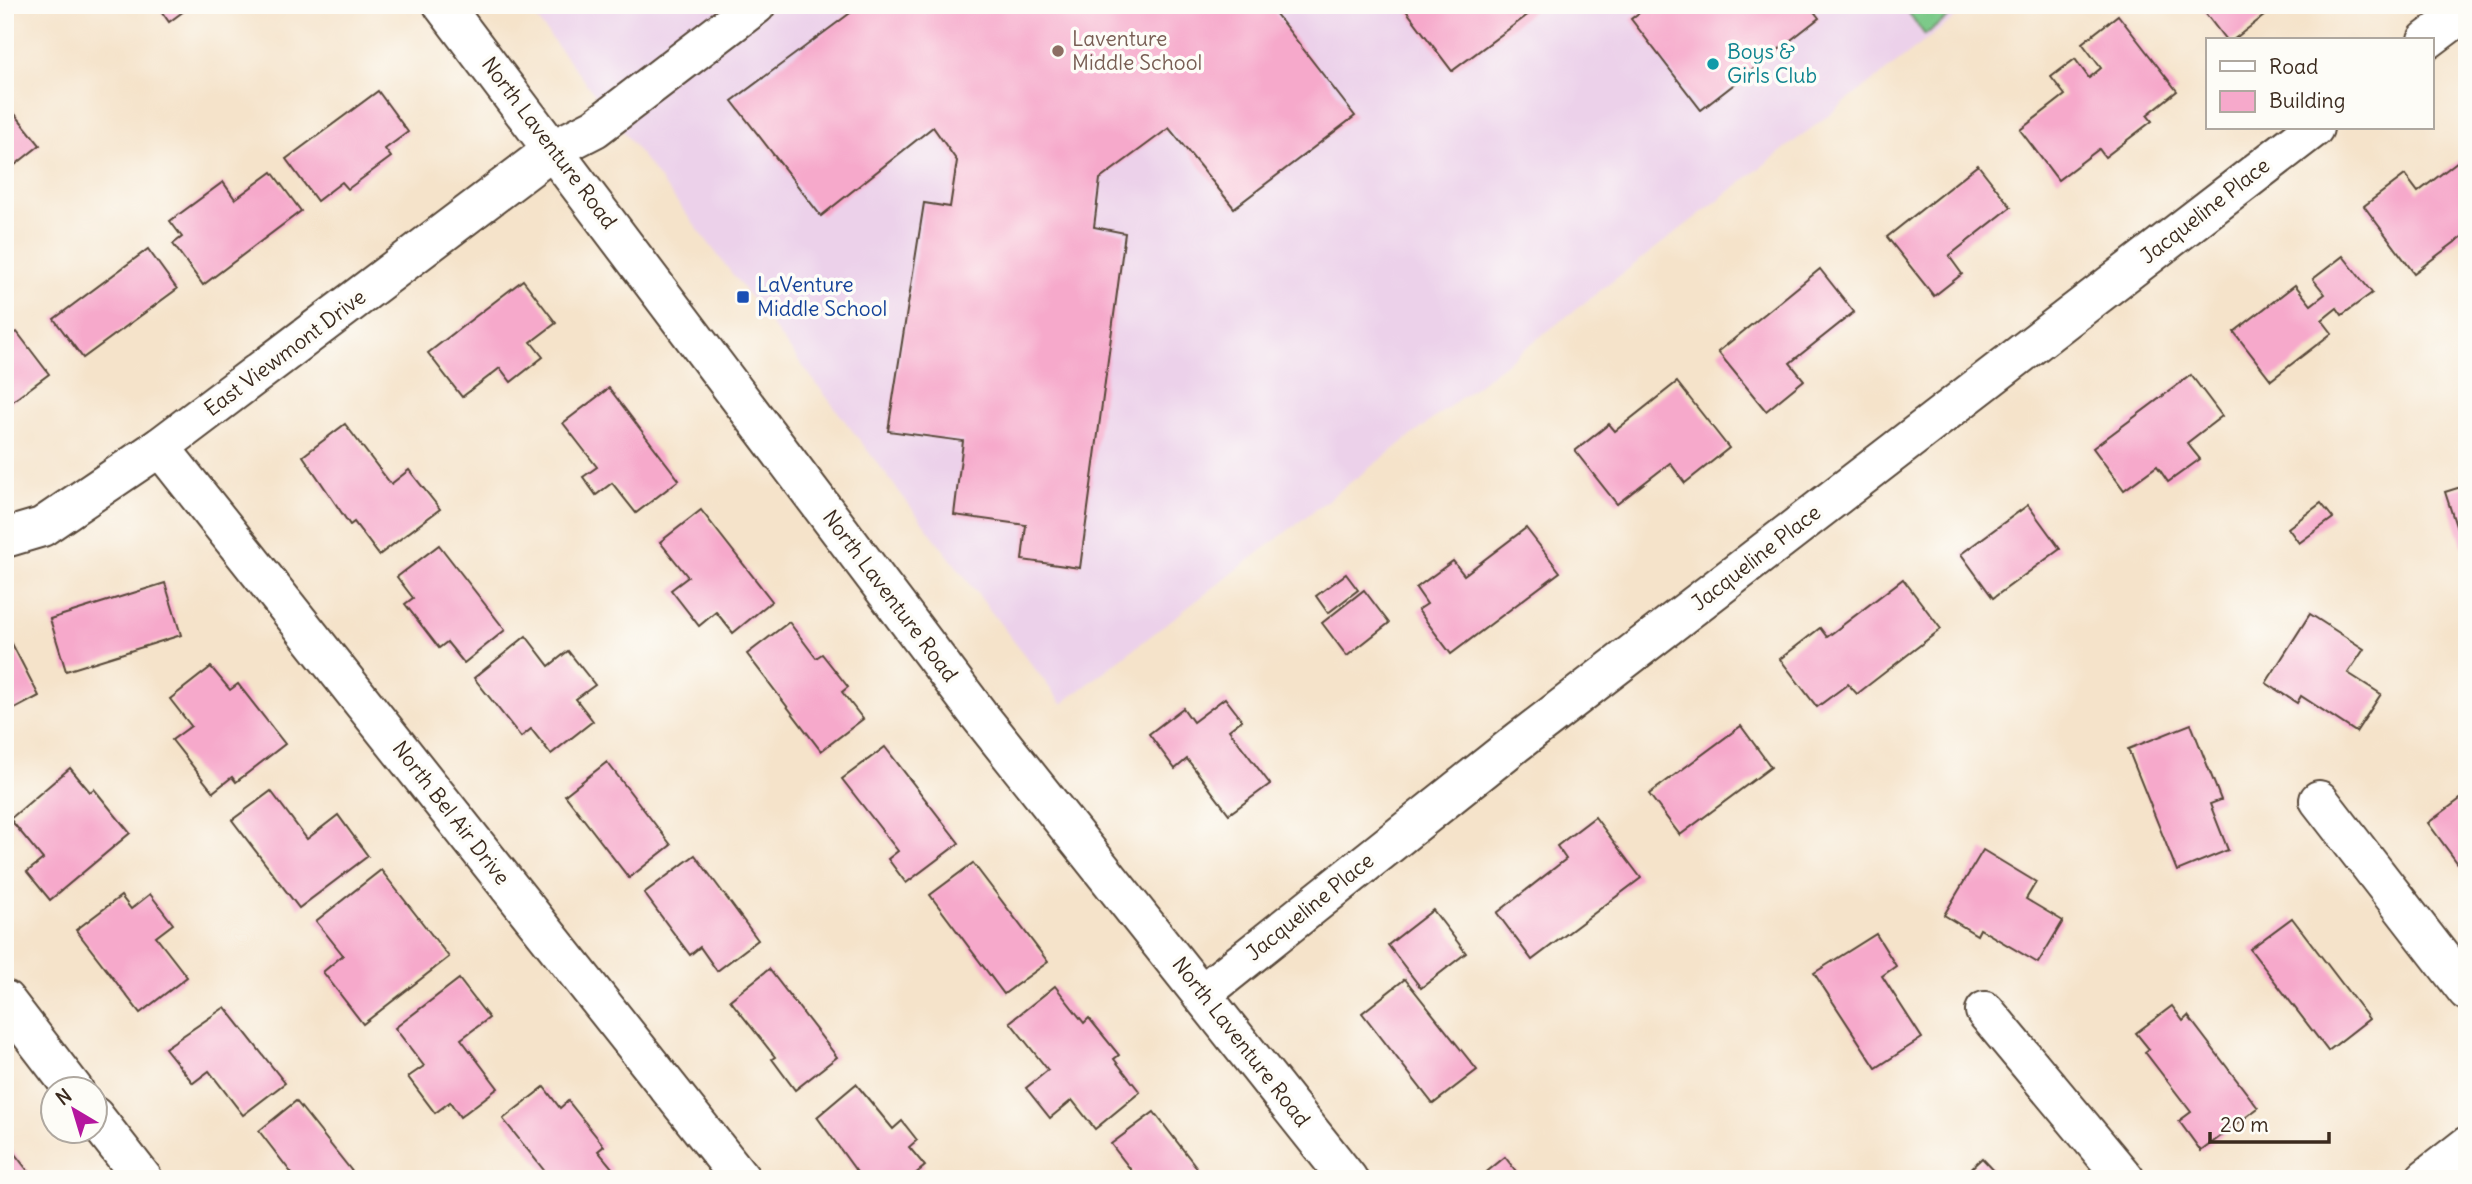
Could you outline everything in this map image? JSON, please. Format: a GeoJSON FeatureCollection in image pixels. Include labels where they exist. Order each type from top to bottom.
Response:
{"type":"FeatureCollection","features":[{"type":"Feature","properties":{"kind":"street","name":"North Laventure Road"},"geometry":{"type":"LineString","coordinates":[[443,5],[979,715],[1203,993],[1348,1179]]}},
{"type":"Feature","properties":{"kind":"street","name":"East Viewmont Drive"},"geometry":{"type":"LineString","coordinates":[[5,538],[42,527],[160,447],[554,149],[595,128],[756,5]]}},
{"type":"Feature","properties":{"kind":"street"},"geometry":{"type":"LineString","coordinates":[[2430,38],[2467,10]]}},
{"type":"Feature","properties":{"kind":"street","name":"Jacqueline Place"},"geometry":{"type":"LineString","coordinates":[[1203,993],[1516,744],[2311,130]]}},
{"type":"Feature","properties":{"kind":"street","name":"North Bel Air Drive"},"geometry":{"type":"LineString","coordinates":[[160,447],[741,1179]]}},
{"type":"Feature","properties":{"kind":"street"},"geometry":{"type":"LineString","coordinates":[[2319,800],[2467,991]]}},
{"type":"Feature","properties":{"kind":"street"},"geometry":{"type":"LineString","coordinates":[[5,1000],[63,1076]]}},
{"type":"Feature","properties":{"kind":"street"},"geometry":{"type":"LineString","coordinates":[[1985,1011],[2125,1179]]}},
{"type":"Feature","properties":{"kind":"street"},"geometry":{"type":"LineString","coordinates":[[108,1134],[143,1179]]}},
{"type":"Feature","properties":{"kind":"street"},"geometry":{"type":"LineString","coordinates":[[2425,1179],[2467,1146]]}},
{"type":"Feature","properties":{"kind":"shaded area","name":"LaVenture Middle School"},"geometry":{"type":"Polygon","coordinates":[[[526,5],[1972,5],[1062,704],[526,5]]]}},
{"type":"Feature","properties":{"kind":"green space"},"geometry":{"type":"Polygon","coordinates":[[[1903,5],[1964,5],[1925,35],[1903,5]]]}},
{"type":"Feature","properties":{"kind":"building"},"geometry":{"type":"Polygon","coordinates":[[[157,5],[192,5],[169,22],[157,5]]]}},
{"type":"Feature","properties":{"kind":"building"},"geometry":{"type":"Polygon","coordinates":[[[861,5],[920,5],[926,14],[937,5],[1269,5],[1355,116],[1234,208],[1169,128],[1100,179],[1094,227],[1125,233],[1080,568],[1022,560],[1026,525],[954,515],[963,441],[888,431],[924,203],[950,207],[957,161],[933,127],[821,216],[732,101],[861,5]]]}},
{"type":"Feature","properties":{"kind":"building"},"geometry":{"type":"Polygon","coordinates":[[[1402,5],[1541,5],[1452,71],[1402,5]]]}},
{"type":"Feature","properties":{"kind":"building","name":"Boys & Girls Club"},"geometry":{"type":"Polygon","coordinates":[[[1649,5],[1809,5],[1819,18],[1701,110],[1631,19],[1649,5]]]}},
{"type":"Feature","properties":{"kind":"building"},"geometry":{"type":"Polygon","coordinates":[[[2199,5],[2278,5],[2236,38],[2224,38],[2199,5]]]}},
{"type":"Feature","properties":{"kind":"building"},"geometry":{"type":"Polygon","coordinates":[[[2118,15],[2177,91],[2147,115],[2152,121],[2105,157],[2099,149],[2058,180],[2020,130],[2065,95],[2051,77],[2075,59],[2089,78],[2101,68],[2082,43],[2118,15]]]}},
{"type":"Feature","properties":{"kind":"building"},"geometry":{"type":"Polygon","coordinates":[[[378,91],[408,132],[385,149],[391,157],[348,189],[342,182],[317,201],[286,159],[378,91]]]}},
{"type":"Feature","properties":{"kind":"building"},"geometry":{"type":"Polygon","coordinates":[[[10,108],[40,145],[5,173],[5,111],[10,108]]]}},
{"type":"Feature","properties":{"kind":"building"},"geometry":{"type":"Polygon","coordinates":[[[2467,154],[2467,233],[2414,273],[2364,206],[2405,175],[2418,192],[2467,154]]]}},
{"type":"Feature","properties":{"kind":"building"},"geometry":{"type":"Polygon","coordinates":[[[1978,165],[2011,207],[1949,256],[1962,274],[1934,296],[1887,237],[1978,165]]]}},
{"type":"Feature","properties":{"kind":"building"},"geometry":{"type":"Polygon","coordinates":[[[272,172],[301,211],[203,285],[173,244],[182,237],[170,221],[223,182],[235,199],[272,172]]]}},
{"type":"Feature","properties":{"kind":"building"},"geometry":{"type":"Polygon","coordinates":[[[148,249],[177,289],[83,358],[54,319],[148,249]]]}},
{"type":"Feature","properties":{"kind":"building"},"geometry":{"type":"Polygon","coordinates":[[[2343,256],[2372,293],[2342,315],[2337,308],[2322,320],[2332,333],[2271,380],[2234,332],[2295,285],[2311,305],[2325,294],[2313,279],[2343,256]]]}},
{"type":"Feature","properties":{"kind":"building"},"geometry":{"type":"Polygon","coordinates":[[[1820,269],[1854,312],[1790,363],[1804,380],[1766,411],[1718,352],[1820,269]]]}},
{"type":"Feature","properties":{"kind":"building"},"geometry":{"type":"Polygon","coordinates":[[[523,280],[556,323],[531,342],[543,357],[511,382],[500,368],[462,397],[428,353],[523,280]]]}},
{"type":"Feature","properties":{"kind":"building"},"geometry":{"type":"Polygon","coordinates":[[[17,332],[49,374],[5,407],[5,340],[17,332]]]}},
{"type":"Feature","properties":{"kind":"building"},"geometry":{"type":"Polygon","coordinates":[[[2191,375],[2222,416],[2187,443],[2200,459],[2168,482],[2157,466],[2124,490],[2093,448],[2191,375]]]}},
{"type":"Feature","properties":{"kind":"building"},"geometry":{"type":"Polygon","coordinates":[[[1677,382],[1729,448],[1685,483],[1670,463],[1617,504],[1575,451],[1609,424],[1615,431],[1677,382]]]}},
{"type":"Feature","properties":{"kind":"building"},"geometry":{"type":"Polygon","coordinates":[[[609,388],[679,480],[636,513],[612,483],[596,495],[583,477],[597,467],[563,423],[609,388]]]}},
{"type":"Feature","properties":{"kind":"building"},"geometry":{"type":"Polygon","coordinates":[[[345,424],[391,484],[409,470],[440,509],[379,555],[354,522],[350,525],[303,456],[345,424]]]}},
{"type":"Feature","properties":{"kind":"building"},"geometry":{"type":"Polygon","coordinates":[[[2467,485],[2467,557],[2466,557],[2445,492],[2467,485]]]}},
{"type":"Feature","properties":{"kind":"building"},"geometry":{"type":"Polygon","coordinates":[[[2321,503],[2333,518],[2299,543],[2288,528],[2321,503]]]}},
{"type":"Feature","properties":{"kind":"building"},"geometry":{"type":"Polygon","coordinates":[[[2028,505],[2060,549],[1993,598],[1961,554],[2028,505]]]}},
{"type":"Feature","properties":{"kind":"building"},"geometry":{"type":"Polygon","coordinates":[[[701,510],[772,601],[733,633],[716,612],[699,626],[671,590],[688,577],[660,542],[701,510]]]}},
{"type":"Feature","properties":{"kind":"building"},"geometry":{"type":"Polygon","coordinates":[[[1526,528],[1560,572],[1451,654],[1418,610],[1427,604],[1416,588],[1453,561],[1464,575],[1526,528]]]}},
{"type":"Feature","properties":{"kind":"building"},"geometry":{"type":"Polygon","coordinates":[[[439,545],[505,630],[464,663],[447,642],[439,648],[405,604],[413,598],[397,577],[439,545]]]}},
{"type":"Feature","properties":{"kind":"building"},"geometry":{"type":"Polygon","coordinates":[[[1346,574],[1358,590],[1328,613],[1316,596],[1346,574]]]}},
{"type":"Feature","properties":{"kind":"building"},"geometry":{"type":"Polygon","coordinates":[[[1903,579],[1941,629],[1857,694],[1848,684],[1817,707],[1780,659],[1820,628],[1827,637],[1903,579]]]}},
{"type":"Feature","properties":{"kind":"building"},"geometry":{"type":"Polygon","coordinates":[[[165,583],[181,635],[66,671],[50,619],[165,583]]]}},
{"type":"Feature","properties":{"kind":"building"},"geometry":{"type":"Polygon","coordinates":[[[1364,590],[1389,623],[1347,656],[1322,623],[1364,590]]]}},
{"type":"Feature","properties":{"kind":"building"},"geometry":{"type":"Polygon","coordinates":[[[2310,614],[2364,649],[2348,673],[2381,694],[2356,732],[2301,696],[2297,703],[2266,683],[2310,614]]]}},
{"type":"Feature","properties":{"kind":"building"},"geometry":{"type":"Polygon","coordinates":[[[789,622],[816,658],[822,654],[848,687],[842,692],[863,719],[821,751],[747,654],[789,622]]]}},
{"type":"Feature","properties":{"kind":"building"},"geometry":{"type":"Polygon","coordinates":[[[5,630],[39,696],[5,714],[5,630]]]}},
{"type":"Feature","properties":{"kind":"building"},"geometry":{"type":"Polygon","coordinates":[[[526,636],[549,666],[568,651],[595,685],[576,699],[593,721],[551,754],[531,729],[521,737],[474,678],[526,636]]]}},
{"type":"Feature","properties":{"kind":"building"},"geometry":{"type":"Polygon","coordinates":[[[211,667],[230,690],[238,684],[285,744],[236,782],[232,777],[213,792],[172,740],[191,726],[170,699],[211,667]]]}},
{"type":"Feature","properties":{"kind":"building"},"geometry":{"type":"Polygon","coordinates":[[[1225,698],[1242,720],[1229,730],[1270,784],[1229,814],[1187,759],[1175,769],[1149,734],[1183,708],[1193,722],[1225,698]]]}},
{"type":"Feature","properties":{"kind":"building"},"geometry":{"type":"Polygon","coordinates":[[[2191,724],[2221,800],[2210,804],[2228,850],[2177,871],[2128,749],[2191,724]]]}},
{"type":"Feature","properties":{"kind":"building"},"geometry":{"type":"Polygon","coordinates":[[[1741,726],[1771,767],[1680,835],[1649,794],[1741,726]]]}},
{"type":"Feature","properties":{"kind":"building"},"geometry":{"type":"Polygon","coordinates":[[[885,747],[959,843],[906,883],[888,859],[898,851],[842,779],[885,747]]]}},
{"type":"Feature","properties":{"kind":"building"},"geometry":{"type":"Polygon","coordinates":[[[607,762],[671,845],[629,878],[565,795],[607,762]]]}},
{"type":"Feature","properties":{"kind":"building"},"geometry":{"type":"Polygon","coordinates":[[[70,768],[90,792],[94,789],[130,833],[50,900],[27,872],[43,859],[10,819],[70,768]]]}},
{"type":"Feature","properties":{"kind":"building"},"geometry":{"type":"Polygon","coordinates":[[[271,791],[307,839],[338,815],[368,856],[299,908],[232,820],[271,791]]]}},
{"type":"Feature","properties":{"kind":"building"},"geometry":{"type":"Polygon","coordinates":[[[2467,794],[2467,876],[2428,823],[2467,794]]]}},
{"type":"Feature","properties":{"kind":"building"},"geometry":{"type":"Polygon","coordinates":[[[1595,817],[1641,878],[1532,960],[1497,913],[1566,859],[1557,846],[1595,817]]]}},
{"type":"Feature","properties":{"kind":"building"},"geometry":{"type":"Polygon","coordinates":[[[1983,850],[2036,882],[2026,899],[2063,921],[2038,963],[1980,929],[1977,935],[1944,915],[1983,850]]]}},
{"type":"Feature","properties":{"kind":"building"},"geometry":{"type":"Polygon","coordinates":[[[695,855],[758,940],[717,971],[700,947],[690,955],[644,893],[695,855]]]}},
{"type":"Feature","properties":{"kind":"building"},"geometry":{"type":"Polygon","coordinates":[[[973,863],[1048,962],[1004,994],[930,895],[973,863]]]}},
{"type":"Feature","properties":{"kind":"building"},"geometry":{"type":"Polygon","coordinates":[[[381,870],[449,957],[363,1024],[323,972],[343,955],[316,921],[381,870]]]}},
{"type":"Feature","properties":{"kind":"building"},"geometry":{"type":"Polygon","coordinates":[[[150,894],[173,924],[156,937],[187,977],[140,1013],[76,930],[121,896],[131,909],[150,894]]]}},
{"type":"Feature","properties":{"kind":"building"},"geometry":{"type":"Polygon","coordinates":[[[1433,910],[1466,953],[1421,988],[1388,945],[1433,910]]]}},
{"type":"Feature","properties":{"kind":"building"},"geometry":{"type":"Polygon","coordinates":[[[2292,918],[2369,1019],[2328,1051],[2250,949],[2292,918]]]}},
{"type":"Feature","properties":{"kind":"building"},"geometry":{"type":"Polygon","coordinates":[[[1876,934],[1896,966],[1882,976],[1922,1038],[1876,1068],[1814,973],[1876,934]]]}},
{"type":"Feature","properties":{"kind":"building"},"geometry":{"type":"Polygon","coordinates":[[[769,969],[837,1057],[795,1090],[772,1059],[775,1057],[730,1000],[769,969]]]}},
{"type":"Feature","properties":{"kind":"building"},"geometry":{"type":"Polygon","coordinates":[[[459,979],[489,1018],[461,1039],[498,1088],[460,1117],[450,1102],[435,1113],[408,1077],[424,1066],[395,1028],[459,979]]]}},
{"type":"Feature","properties":{"kind":"building"},"geometry":{"type":"Polygon","coordinates":[[[1405,979],[1477,1070],[1433,1104],[1362,1013],[1405,979]]]}},
{"type":"Feature","properties":{"kind":"building"},"geometry":{"type":"Polygon","coordinates":[[[1055,986],[1084,1023],[1089,1018],[1119,1055],[1114,1059],[1140,1092],[1095,1129],[1072,1100],[1050,1118],[1026,1088],[1048,1070],[1010,1022],[1055,986]]]}},
{"type":"Feature","properties":{"kind":"building"},"geometry":{"type":"Polygon","coordinates":[[[2172,1006],[2183,1021],[2188,1016],[2258,1108],[2201,1151],[2179,1121],[2191,1112],[2145,1052],[2149,1049],[2136,1033],[2172,1006]]]}},
{"type":"Feature","properties":{"kind":"building"},"geometry":{"type":"Polygon","coordinates":[[[225,1007],[285,1083],[243,1115],[209,1071],[193,1083],[165,1048],[225,1007]]]}},
{"type":"Feature","properties":{"kind":"building"},"geometry":{"type":"Polygon","coordinates":[[[856,1084],[893,1129],[902,1121],[917,1140],[909,1147],[925,1166],[909,1179],[862,1179],[817,1117],[856,1084]]]}},
{"type":"Feature","properties":{"kind":"building"},"geometry":{"type":"Polygon","coordinates":[[[544,1087],[560,1108],[568,1101],[604,1146],[598,1151],[613,1169],[601,1179],[551,1179],[503,1119],[544,1087]]]}},
{"type":"Feature","properties":{"kind":"building"},"geometry":{"type":"Polygon","coordinates":[[[296,1101],[358,1179],[296,1179],[259,1131],[296,1101]]]}},
{"type":"Feature","properties":{"kind":"building"},"geometry":{"type":"Polygon","coordinates":[[[1154,1112],[1205,1178],[1210,1174],[1214,1179],[1138,1179],[1111,1144],[1154,1112]]]}},
{"type":"Feature","properties":{"kind":"building"},"geometry":{"type":"Polygon","coordinates":[[[5,1141],[34,1179],[5,1179],[5,1141]]]}},
{"type":"Feature","properties":{"kind":"building"},"geometry":{"type":"Polygon","coordinates":[[[1505,1157],[1522,1179],[1478,1179],[1505,1157]]]}},
{"type":"Feature","properties":{"kind":"building"},"geometry":{"type":"Polygon","coordinates":[[[1982,1158],[2002,1179],[1960,1179],[1982,1158]]]}},
{"type":"Feature","properties":{"kind":"place","name":"Laventure Middle School"},"geometry":{"type":"Point","coordinates":[1058,51]}},
{"type":"Feature","properties":{"kind":"place","name":"Boys & Girls Club"},"geometry":{"type":"Point","coordinates":[1713,64]}},
{"type":"Feature","properties":{"kind":"place","name":"LaVenture Middle School"},"geometry":{"type":"Point","coordinates":[743,297]}}]}
